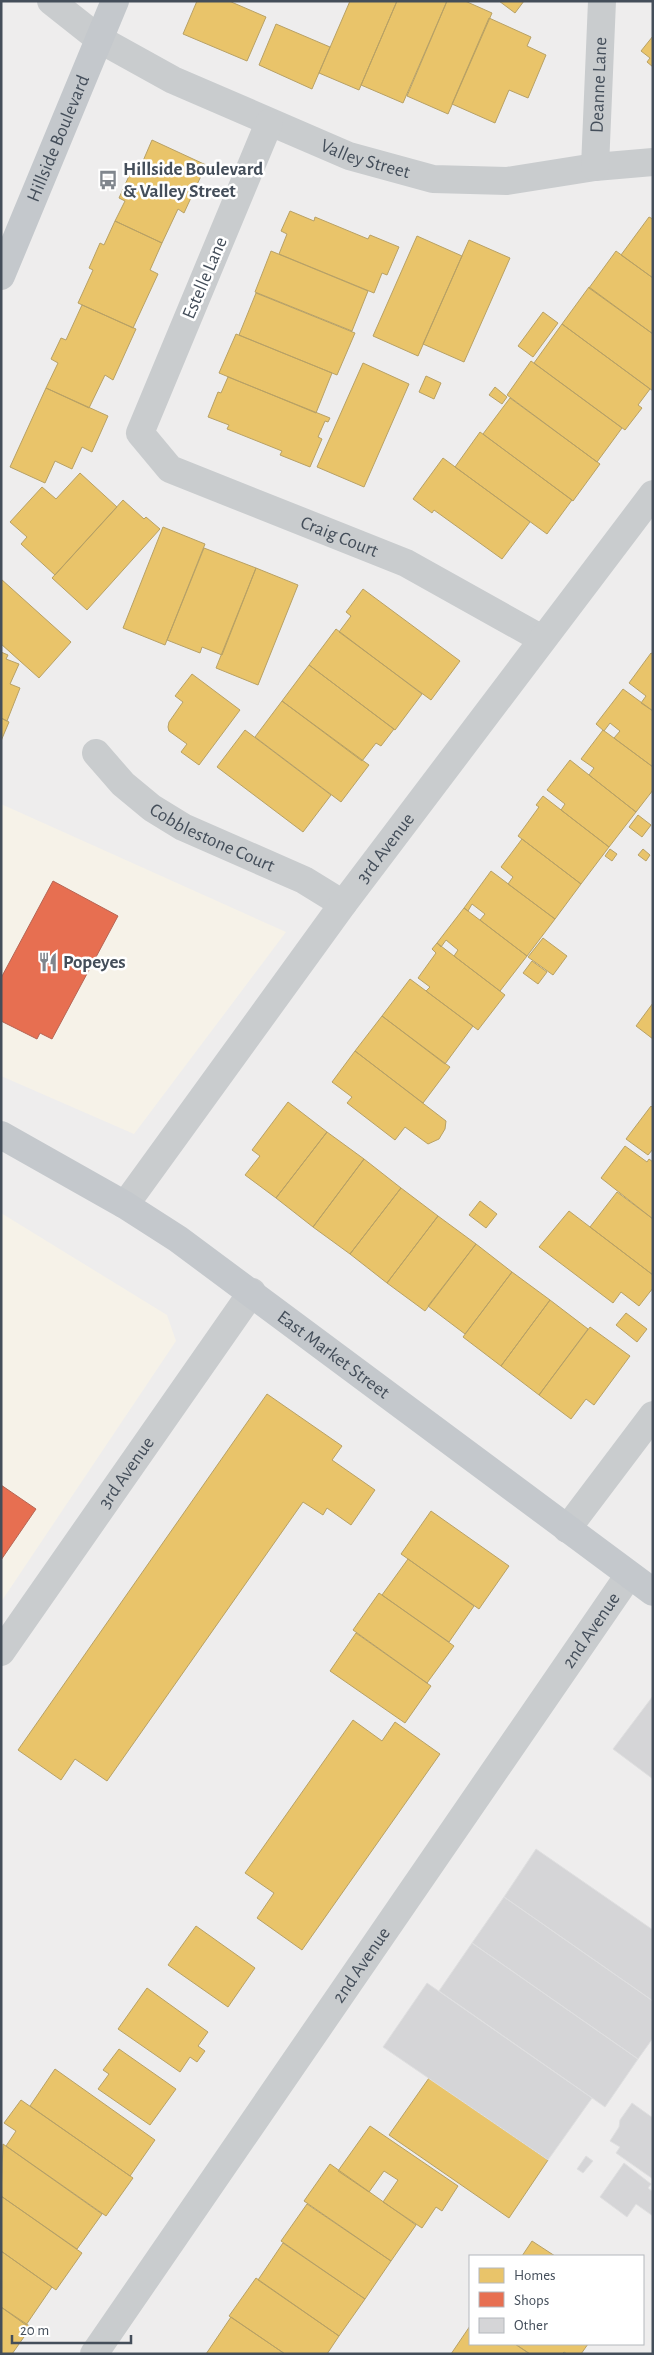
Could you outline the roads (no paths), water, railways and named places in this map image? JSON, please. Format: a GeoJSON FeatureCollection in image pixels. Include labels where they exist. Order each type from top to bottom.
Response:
{"type":"FeatureCollection","features":[{"type":"Feature","properties":{"kind":"main road","name":"Hillside Boulevard"},"geometry":{"type":"LineString","coordinates":[[1,276],[115,1]]}},
{"type":"Feature","properties":{"kind":"main road","name":"East Market Street"},"geometry":{"type":"LineString","coordinates":[[1,1135],[125,1205],[178,1239],[252,1292],[653,1592]]}},
{"type":"Feature","properties":{"kind":"street","name":"Valley Street"},"geometry":{"type":"LineString","coordinates":[[50,1],[99,39],[173,80],[349,156],[433,178],[507,181],[595,167],[653,162]]}},
{"type":"Feature","properties":{"kind":"street","name":"Deanne Lane"},"geometry":{"type":"LineString","coordinates":[[595,167],[602,1]]}},
{"type":"Feature","properties":{"kind":"street","name":"Estelle Lane"},"geometry":{"type":"LineString","coordinates":[[140,434],[269,123]]}},
{"type":"Feature","properties":{"kind":"street","name":"Craig Court"},"geometry":{"type":"LineString","coordinates":[[140,434],[170,469],[406,563],[542,639]]}},
{"type":"Feature","properties":{"kind":"street","name":"3rd Avenue"},"geometry":{"type":"LineString","coordinates":[[125,1205],[343,904],[653,494]]}},
{"type":"Feature","properties":{"kind":"street","name":"Cobblestone Court"},"geometry":{"type":"LineString","coordinates":[[96,753],[123,784],[152,808],[175,822],[304,880],[343,904]]}},
{"type":"Feature","properties":{"kind":"street","name":"3rd Avenue"},"geometry":{"type":"LineString","coordinates":[[1,1652],[252,1292]]}},
{"type":"Feature","properties":{"kind":"street"},"geometry":{"type":"LineString","coordinates":[[567,1528],[653,1415]]}},
{"type":"Feature","properties":{"kind":"street","name":"2nd Avenue"},"geometry":{"type":"LineString","coordinates":[[94,2354],[629,1574]]}},
{"type":"Feature","properties":{"kind":"place","name":"Hillside Boulevard & Valley Street"},"geometry":{"type":"Point","coordinates":[108,180]}},
{"type":"Feature","properties":{"kind":"place","name":"Popeyes"},"geometry":{"type":"Point","coordinates":[48,962]}}]}
